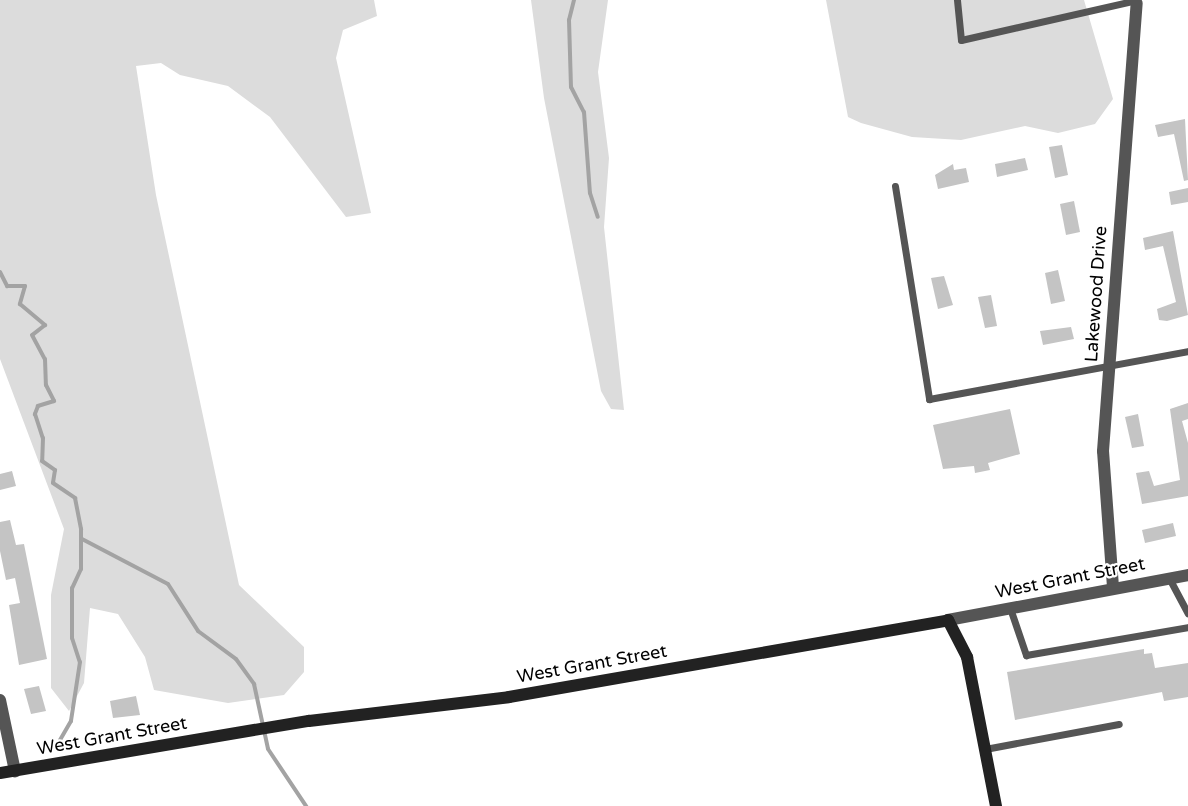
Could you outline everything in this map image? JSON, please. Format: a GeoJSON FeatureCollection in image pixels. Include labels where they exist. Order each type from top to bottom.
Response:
{"type":"FeatureCollection","features":[{"type":"Feature","properties":{"kind":"main road"},"geometry":{"type":"LineString","coordinates":[[948,620],[967,657],[996,806]]}},
{"type":"Feature","properties":{"kind":"main road","name":"West Grant Street"},"geometry":{"type":"LineString","coordinates":[[0,773],[309,721],[509,697],[948,620]]}},
{"type":"Feature","properties":{"kind":"street","name":"Lakewood Drive"},"geometry":{"type":"LineString","coordinates":[[1113,587],[1103,482],[1109,366],[1137,1]]}},
{"type":"Feature","properties":{"kind":"street","name":"West Grant Street"},"geometry":{"type":"LineString","coordinates":[[948,620],[1188,574]]}},
{"type":"Feature","properties":{"kind":"street"},"geometry":{"type":"LineString","coordinates":[[0,700],[15,771]]}},
{"type":"Feature","properties":{"kind":"lane"},"geometry":{"type":"LineString","coordinates":[[957,0],[961,40],[1137,1]]}},
{"type":"Feature","properties":{"kind":"lane"},"geometry":{"type":"LineString","coordinates":[[895,186],[929,399],[1188,351]]}},
{"type":"Feature","properties":{"kind":"lane"},"geometry":{"type":"LineString","coordinates":[[1169,578],[1188,613]]}},
{"type":"Feature","properties":{"kind":"lane"},"geometry":{"type":"LineString","coordinates":[[1010,608],[1026,655],[1188,627]]}},
{"type":"Feature","properties":{"kind":"lane"},"geometry":{"type":"LineString","coordinates":[[985,749],[1119,724]]}},
{"type":"Feature","properties":{"kind":"shaded area"},"geometry":{"type":"Polygon","coordinates":[[[0,0],[374,0],[377,16],[343,30],[336,58],[371,213],[346,217],[270,117],[228,86],[180,75],[161,63],[136,66],[156,195],[239,585],[304,647],[304,672],[284,695],[228,703],[154,690],[145,657],[118,614],[90,608],[84,683],[69,711],[51,688],[51,595],[64,529],[0,359],[0,0]]]}},
{"type":"Feature","properties":{"kind":"shaded area"},"geometry":{"type":"Polygon","coordinates":[[[531,0],[608,0],[598,72],[609,158],[604,227],[624,410],[611,409],[601,391],[544,98],[531,0]]]}},
{"type":"Feature","properties":{"kind":"shaded area"},"geometry":{"type":"Polygon","coordinates":[[[826,0],[1084,0],[1113,99],[1095,124],[1058,133],[1025,126],[961,140],[912,137],[861,123],[848,117],[826,0]]]}},
{"type":"Feature","properties":{"kind":"building"},"geometry":{"type":"Polygon","coordinates":[[[1185,119],[1188,180],[1184,181],[1174,134],[1158,137],[1155,125],[1185,119]]]}},
{"type":"Feature","properties":{"kind":"building"},"geometry":{"type":"Polygon","coordinates":[[[1062,145],[1068,175],[1055,178],[1049,147],[1062,145]]]}},
{"type":"Feature","properties":{"kind":"building"},"geometry":{"type":"Polygon","coordinates":[[[1025,158],[1028,170],[997,177],[995,164],[1025,158]]]}},
{"type":"Feature","properties":{"kind":"building"},"geometry":{"type":"Polygon","coordinates":[[[953,164],[954,170],[966,168],[969,182],[938,189],[935,175],[953,164]]]}},
{"type":"Feature","properties":{"kind":"building"},"geometry":{"type":"Polygon","coordinates":[[[1188,188],[1188,202],[1171,205],[1169,192],[1188,188]]]}},
{"type":"Feature","properties":{"kind":"building"},"geometry":{"type":"Polygon","coordinates":[[[1074,201],[1080,232],[1066,235],[1060,204],[1074,201]]]}},
{"type":"Feature","properties":{"kind":"building"},"geometry":{"type":"Polygon","coordinates":[[[1173,231],[1188,315],[1167,321],[1159,320],[1157,309],[1176,302],[1163,246],[1145,250],[1143,238],[1173,231]]]}},
{"type":"Feature","properties":{"kind":"building"},"geometry":{"type":"Polygon","coordinates":[[[1058,270],[1065,301],[1051,304],[1045,273],[1058,270]]]}},
{"type":"Feature","properties":{"kind":"building"},"geometry":{"type":"Polygon","coordinates":[[[944,276],[953,305],[938,309],[931,278],[944,276]]]}},
{"type":"Feature","properties":{"kind":"building"},"geometry":{"type":"Polygon","coordinates":[[[991,295],[997,326],[985,328],[978,297],[991,295]]]}},
{"type":"Feature","properties":{"kind":"building"},"geometry":{"type":"Polygon","coordinates":[[[1071,327],[1074,339],[1043,345],[1040,331],[1071,327]]]}},
{"type":"Feature","properties":{"kind":"building"},"geometry":{"type":"Polygon","coordinates":[[[1188,403],[1188,419],[1182,421],[1188,443],[1188,496],[1142,504],[1136,473],[1149,471],[1154,486],[1180,480],[1170,409],[1188,403]]]}},
{"type":"Feature","properties":{"kind":"building"},"geometry":{"type":"Polygon","coordinates":[[[1010,409],[1020,454],[988,463],[990,470],[975,473],[974,466],[943,469],[933,425],[1010,409]]]}},
{"type":"Feature","properties":{"kind":"building"},"geometry":{"type":"Polygon","coordinates":[[[1138,414],[1144,446],[1132,448],[1125,417],[1138,414]]]}},
{"type":"Feature","properties":{"kind":"building"},"geometry":{"type":"Polygon","coordinates":[[[12,471],[16,486],[0,490],[0,474],[12,471]]]}},
{"type":"Feature","properties":{"kind":"building"},"geometry":{"type":"Polygon","coordinates":[[[10,520],[16,545],[24,544],[47,659],[19,665],[9,605],[20,603],[15,578],[6,580],[0,551],[0,522],[10,520]]]}},
{"type":"Feature","properties":{"kind":"building"},"geometry":{"type":"Polygon","coordinates":[[[1173,523],[1176,536],[1145,543],[1142,530],[1173,523]]]}},
{"type":"Feature","properties":{"kind":"building"},"geometry":{"type":"Polygon","coordinates":[[[1144,649],[1144,654],[1152,653],[1155,668],[1188,663],[1188,697],[1164,701],[1162,692],[1015,720],[1007,672],[1144,649]]]}},
{"type":"Feature","properties":{"kind":"building"},"geometry":{"type":"Polygon","coordinates":[[[39,686],[46,711],[31,714],[24,689],[39,686]]]}},
{"type":"Feature","properties":{"kind":"building"},"geometry":{"type":"Polygon","coordinates":[[[136,696],[140,715],[113,718],[110,701],[136,696]]]}},
{"type":"Feature","properties":{"kind":"waterway"},"geometry":{"type":"LineString","coordinates":[[574,0],[569,20],[571,87],[584,112],[590,193],[598,217]]}},
{"type":"Feature","properties":{"kind":"waterway"},"geometry":{"type":"LineString","coordinates":[[0,272],[7,286],[25,286],[20,304],[45,325],[32,335],[45,359],[46,385],[54,401],[38,406],[35,414],[43,438],[42,461],[55,470],[53,483],[75,498],[81,529],[81,569],[72,588],[72,638],[80,662],[71,721],[60,740]]}},
{"type":"Feature","properties":{"kind":"waterway"},"geometry":{"type":"LineString","coordinates":[[82,539],[168,584],[198,631],[236,659],[254,684],[268,749],[306,806]]}}]}
